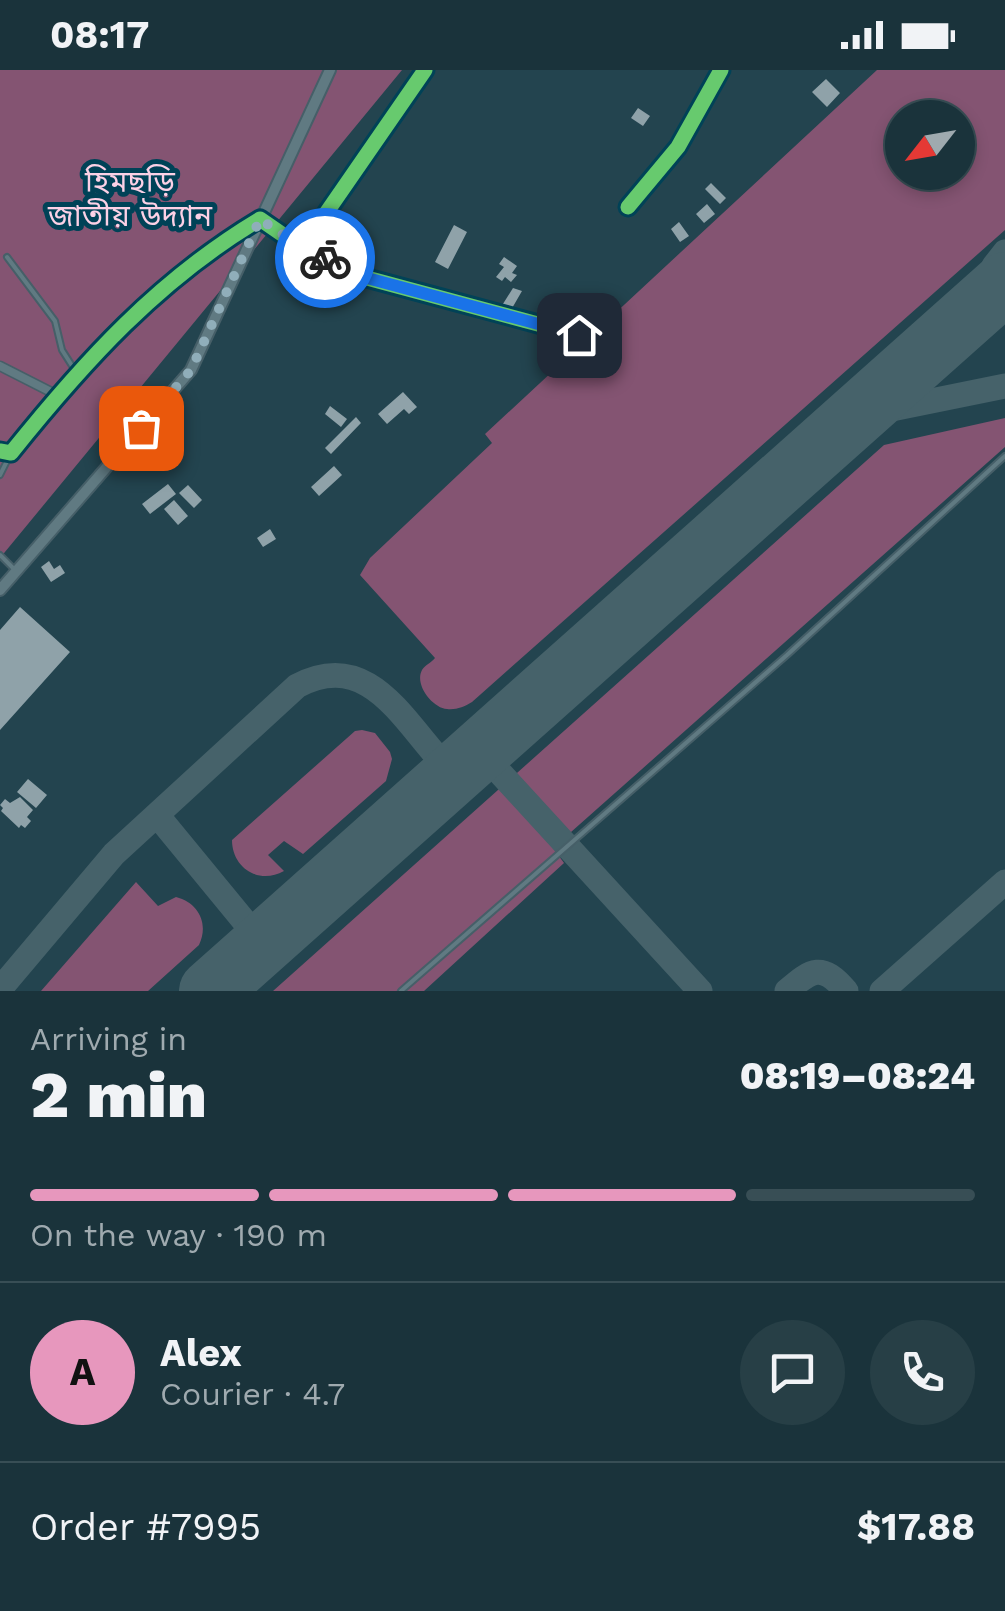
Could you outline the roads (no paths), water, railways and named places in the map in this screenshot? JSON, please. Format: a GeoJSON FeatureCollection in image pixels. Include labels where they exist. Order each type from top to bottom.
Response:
{"type":"FeatureCollection","features":[{"type":"Feature","properties":{"kind":"street"},"geometry":{"type":"LineString","coordinates":[[0,590],[191,370],[330,70]]}},
{"type":"Feature","properties":{"kind":"street"},"geometry":{"type":"LineString","coordinates":[[302,248],[424,70]]}},
{"type":"Feature","properties":{"kind":"street"},"geometry":{"type":"LineString","coordinates":[[628,207],[678,147],[721,70]]}},
{"type":"Feature","properties":{"kind":"street"},"geometry":{"type":"LineString","coordinates":[[260,219],[302,248],[367,278],[579,335]]}},
{"type":"Feature","properties":{"kind":"street"},"geometry":{"type":"LineString","coordinates":[[0,450],[11,453],[76,372],[163,288],[220,243],[260,219]]}},
{"type":"Feature","properties":{"kind":"street"},"geometry":{"type":"LineString","coordinates":[[0,366],[58,395]]}},
{"type":"Feature","properties":{"kind":"lane"},"geometry":{"type":"LineString","coordinates":[[7,257],[55,322],[62,350],[76,372]]}},
{"type":"Feature","properties":{"kind":"lane"},"geometry":{"type":"LineString","coordinates":[[0,475],[11,453]]}},
{"type":"Feature","properties":{"kind":"lane"},"geometry":{"type":"LineString","coordinates":[[401,991],[787,654],[1005,456]]}},
{"type":"Feature","properties":{"kind":"lane"},"geometry":{"type":"LineString","coordinates":[[0,555],[16,572]]}},
{"type":"Feature","properties":{"kind":"park label","name":"হিমছড়ি জাতীয় উদ্যান"},"geometry":{"type":"Point","coordinates":[130,198]}}]}
